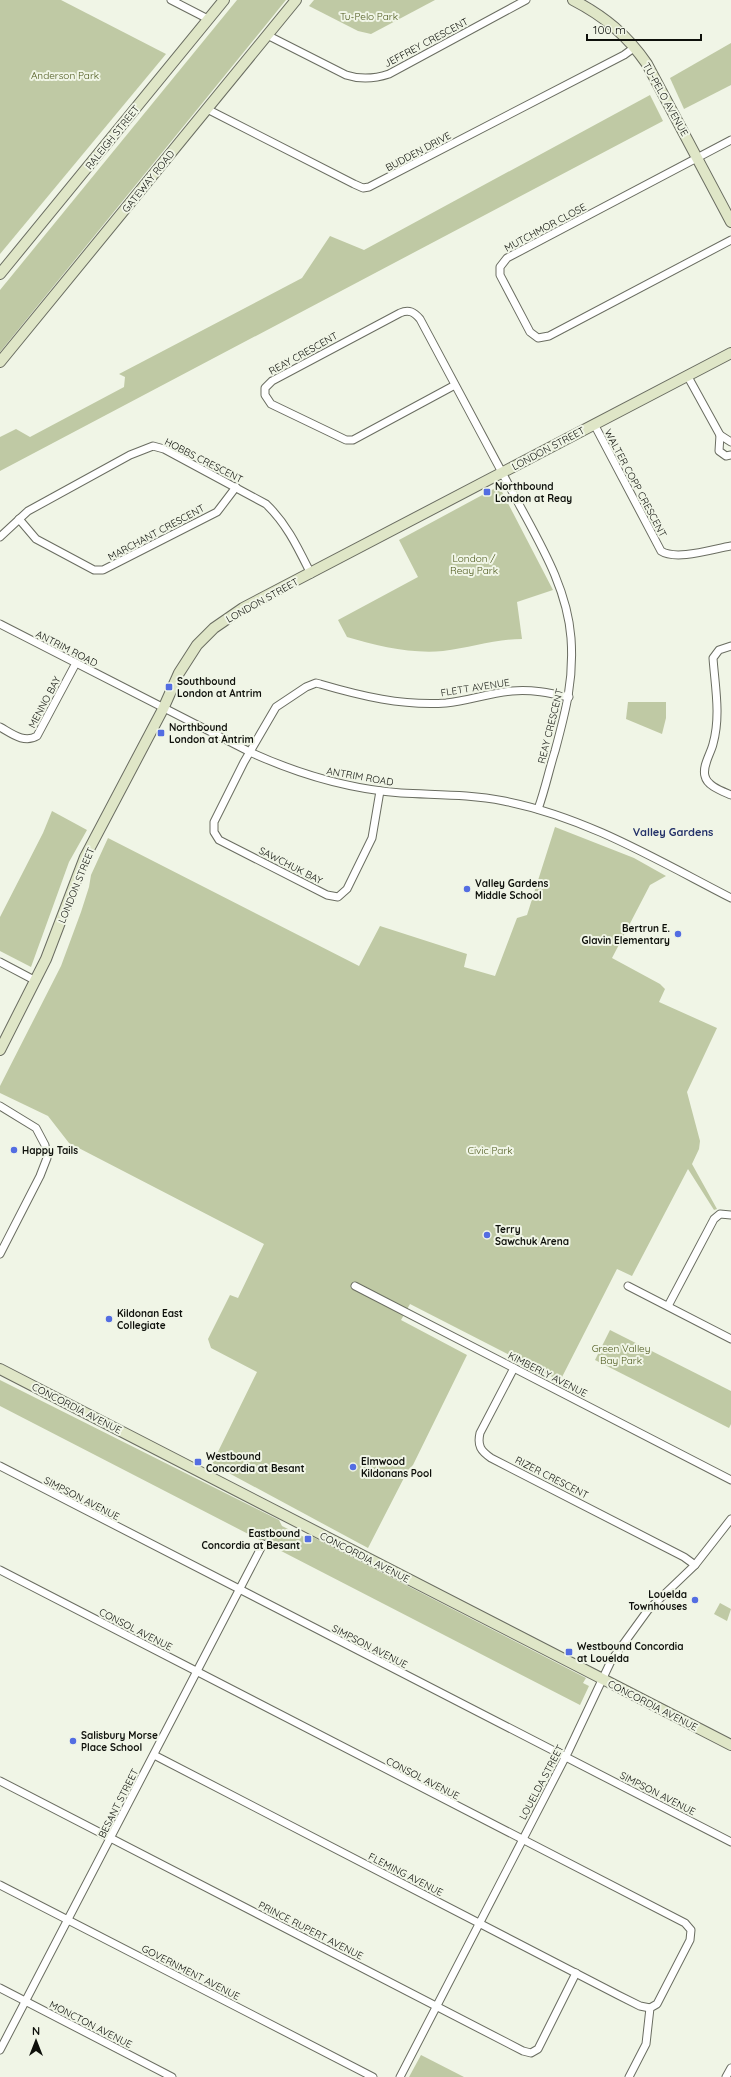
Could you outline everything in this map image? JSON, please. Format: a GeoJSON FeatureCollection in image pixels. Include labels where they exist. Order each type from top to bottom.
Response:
{"type":"FeatureCollection","features":[{"type":"Feature","properties":{"kind":"street"},"geometry":{"type":"LineString","coordinates":[[171,0],[208,20]]}},
{"type":"Feature","properties":{"kind":"street","name":"RALEIGH STREET"},"geometry":{"type":"LineString","coordinates":[[0,274],[224,0]]}},
{"type":"Feature","properties":{"kind":"street","name":"GATEWAY ROAD"},"geometry":{"type":"LineString","coordinates":[[0,362],[296,0]]}},
{"type":"Feature","properties":{"kind":"street","name":"JEFFREY CRESCENT"},"geometry":{"type":"LineString","coordinates":[[267,34],[346,75],[360,78],[375,78],[389,74],[526,0]]}},
{"type":"Feature","properties":{"kind":"street","name":"TU-PELO AVENUE"},"geometry":{"type":"LineString","coordinates":[[573,0],[608,21],[635,47],[647,64],[731,222]]}},
{"type":"Feature","properties":{"kind":"street","name":"BUDDEN DRIVE"},"geometry":{"type":"LineString","coordinates":[[207,109],[363,188],[369,187],[624,55],[635,47]]}},
{"type":"Feature","properties":{"kind":"street","name":"MUTCHMOR CLOSE"},"geometry":{"type":"LineString","coordinates":[[731,140],[507,258],[500,267],[501,278],[530,332],[538,338],[549,336],[731,240]]}},
{"type":"Feature","properties":{"kind":"street","name":"REAY CRESCENT"},"geometry":{"type":"LineString","coordinates":[[456,385],[353,440],[346,440],[271,404],[265,395],[265,388],[272,381],[400,313],[408,311],[413,312],[420,319],[456,385],[502,472],[553,571],[564,599],[569,618],[572,648],[569,697],[538,809]]}},
{"type":"Feature","properties":{"kind":"street","name":"LONDON STREET"},"geometry":{"type":"LineString","coordinates":[[0,1050],[36,981],[56,934],[85,857],[188,659],[214,628],[243,608],[311,574],[502,472],[731,353]]}},
{"type":"Feature","properties":{"kind":"street"},"geometry":{"type":"LineString","coordinates":[[687,375],[720,435],[731,442]]}},
{"type":"Feature","properties":{"kind":"street","name":"WALTER COPP CRESCENT"},"geometry":{"type":"LineString","coordinates":[[594,424],[661,551],[666,555],[679,556],[731,546]]}},
{"type":"Feature","properties":{"kind":"street"},"geometry":{"type":"LineString","coordinates":[[720,435],[719,450],[726,456],[731,455]]}},
{"type":"Feature","properties":{"kind":"street","name":"HOBBS CRESCENT"},"geometry":{"type":"LineString","coordinates":[[0,537],[28,511],[130,455],[153,446],[164,449],[266,504],[278,515],[288,529],[311,574]]}},
{"type":"Feature","properties":{"kind":"street","name":"MARCHANT CRESCENT"},"geometry":{"type":"LineString","coordinates":[[19,519],[36,539],[94,570],[104,570],[217,512],[236,487]]}},
{"type":"Feature","properties":{"kind":"street","name":"ANTRIM ROAD"},"geometry":{"type":"LineString","coordinates":[[0,624],[163,709],[250,752],[312,776],[380,791],[468,795],[538,809],[595,829],[731,898]]}},
{"type":"Feature","properties":{"kind":"street"},"geometry":{"type":"LineString","coordinates":[[731,646],[719,650],[713,658],[717,723],[715,737],[704,772],[707,781],[711,785],[731,795]]}},
{"type":"Feature","properties":{"kind":"street","name":"MENNO BAY"},"geometry":{"type":"LineString","coordinates":[[0,727],[24,739],[31,739],[37,736],[76,663]]}},
{"type":"Feature","properties":{"kind":"street","name":"FLETT AVENUE"},"geometry":{"type":"LineString","coordinates":[[250,752],[276,707],[283,701],[316,683],[374,698],[406,702],[446,702],[518,691],[537,691],[569,697]]}},
{"type":"Feature","properties":{"kind":"street","name":"SAWCHUK BAY"},"geometry":{"type":"LineString","coordinates":[[250,752],[214,822],[214,832],[216,837],[219,840],[332,897],[338,897],[347,889],[372,838],[380,791]]}},
{"type":"Feature","properties":{"kind":"street"},"geometry":{"type":"LineString","coordinates":[[0,962],[36,981]]}},
{"type":"Feature","properties":{"kind":"street"},"geometry":{"type":"LineString","coordinates":[[0,1106],[32,1123],[40,1133],[47,1152],[46,1164],[0,1254]]}},
{"type":"Feature","properties":{"kind":"street"},"geometry":{"type":"LineString","coordinates":[[668,1306],[714,1219],[720,1214],[731,1215]]}},
{"type":"Feature","properties":{"kind":"street","name":"KIMBERLY AVENUE"},"geometry":{"type":"LineString","coordinates":[[355,1286],[731,1480]]}},
{"type":"Feature","properties":{"kind":"street"},"geometry":{"type":"LineString","coordinates":[[628,1286],[731,1339]]}},
{"type":"Feature","properties":{"kind":"street","name":"RIZER CRESCENT"},"geometry":{"type":"LineString","coordinates":[[514,1368],[480,1433],[478,1441],[481,1450],[491,1458],[684,1557],[695,1565]]}},
{"type":"Feature","properties":{"kind":"street","name":"CONCORDIA AVENUE"},"geometry":{"type":"LineString","coordinates":[[0,1369],[731,1745]]}},
{"type":"Feature","properties":{"kind":"street","name":"SIMPSON AVENUE"},"geometry":{"type":"LineString","coordinates":[[0,1466],[731,1842]]}},
{"type":"Feature","properties":{"kind":"street","name":"LOUELDA STREET"},"geometry":{"type":"LineString","coordinates":[[400,2077],[566,1757],[604,1680],[611,1661],[652,1605],[695,1565],[731,1519]]}},
{"type":"Feature","properties":{"kind":"street","name":"BESANT STREET"},"geometry":{"type":"LineString","coordinates":[[0,2050],[66,1919],[111,1838],[263,1544]]}},
{"type":"Feature","properties":{"kind":"street","name":"CONSOL AVENUE"},"geometry":{"type":"LineString","coordinates":[[0,1570],[685,1923],[691,1930],[690,1940],[657,2004],[650,2008]]}},
{"type":"Feature","properties":{"kind":"street","name":"FLEMING AVENUE"},"geometry":{"type":"LineString","coordinates":[[154,1755],[576,1974],[640,2006],[650,2008]]}},
{"type":"Feature","properties":{"kind":"street","name":"PRINCE RUPERT AVENUE"},"geometry":{"type":"LineString","coordinates":[[0,1781],[523,2051],[531,2053],[538,2048],[576,1974]]}},
{"type":"Feature","properties":{"kind":"street","name":"GOVERNMENT AVENUE"},"geometry":{"type":"LineString","coordinates":[[0,1885],[373,2077]]}},
{"type":"Feature","properties":{"kind":"street","name":"MONCTON AVENUE"},"geometry":{"type":"LineString","coordinates":[[0,1988],[172,2077]]}},
{"type":"Feature","properties":{"kind":"street"},"geometry":{"type":"LineString","coordinates":[[629,2077],[646,2044],[650,2008]]}},
{"type":"Feature","properties":{"kind":"street"},"geometry":{"type":"LineString","coordinates":[[726,2077],[731,2068]]}},
{"type":"Feature","properties":{"kind":"green space","name":"Anderson Park"},"geometry":{"type":"Polygon","coordinates":[[[0,0],[61,0],[166,54],[0,254],[0,0]]]}},
{"type":"Feature","properties":{"kind":"green space"},"geometry":{"type":"Polygon","coordinates":[[[237,0],[286,0],[0,352],[0,290],[237,0]]]}},
{"type":"Feature","properties":{"kind":"green space","name":"Tu-Pelo Park"},"geometry":{"type":"Polygon","coordinates":[[[314,0],[435,0],[371,34],[358,31],[309,6],[314,0]]]}},
{"type":"Feature","properties":{"kind":"green space"},"geometry":{"type":"Polygon","coordinates":[[[731,43],[731,85],[684,109],[670,78],[731,43]]]}},
{"type":"Feature","properties":{"kind":"green space"},"geometry":{"type":"Polygon","coordinates":[[[650,95],[663,121],[0,471],[0,437],[16,429],[30,437],[124,387],[125,377],[119,374],[302,278],[330,236],[364,250],[650,95]]]}},
{"type":"Feature","properties":{"kind":"green space","name":"London / Reay Park"},"geometry":{"type":"Polygon","coordinates":[[[499,486],[553,590],[517,602],[522,639],[502,640],[453,650],[431,652],[394,648],[347,637],[338,620],[418,577],[399,540],[499,486]]]}},
{"type":"Feature","properties":{"kind":"green space"},"geometry":{"type":"Polygon","coordinates":[[[628,702],[666,702],[666,718],[662,734],[626,719],[628,702]]]}},
{"type":"Feature","properties":{"kind":"green space"},"geometry":{"type":"Polygon","coordinates":[[[52,811],[87,830],[69,862],[31,967],[0,951],[0,917],[43,833],[52,811]]]}},
{"type":"Feature","properties":{"kind":"green space","name":"Civic Park"},"geometry":{"type":"Polygon","coordinates":[[[555,827],[634,858],[666,876],[650,885],[612,958],[660,984],[665,989],[659,1002],[717,1028],[687,1092],[700,1141],[699,1149],[692,1164],[717,1209],[714,1210],[688,1169],[632,1276],[617,1269],[560,1381],[410,1304],[401,1320],[467,1355],[413,1465],[408,1470],[368,1548],[212,1464],[257,1372],[211,1348],[208,1339],[230,1295],[238,1298],[264,1244],[69,1143],[48,1116],[0,1093],[0,1086],[61,966],[81,912],[89,887],[91,875],[108,838],[359,966],[380,926],[467,954],[464,967],[495,976],[517,918],[527,915],[555,827]]]}},
{"type":"Feature","properties":{"kind":"green space","name":"Green Valley Bay Park"},"geometry":{"type":"Polygon","coordinates":[[[610,1330],[731,1391],[731,1424],[729,1428],[595,1360],[610,1330]]]}},
{"type":"Feature","properties":{"kind":"green space"},"geometry":{"type":"Polygon","coordinates":[[[0,1380],[279,1520],[282,1526],[308,1539],[311,1536],[586,1678],[583,1683],[589,1686],[580,1705],[0,1406],[0,1380]]]}},
{"type":"Feature","properties":{"kind":"green space"},"geometry":{"type":"Polygon","coordinates":[[[720,1603],[731,1609],[727,1621],[714,1614],[720,1603]]]}},
{"type":"Feature","properties":{"kind":"green space"},"geometry":{"type":"Polygon","coordinates":[[[421,2055],[464,2077],[409,2077],[421,2055]]]}},
{"type":"Feature","properties":{"kind":"place","name":"Northbound London at Reay"},"geometry":{"type":"Point","coordinates":[487,492]}},
{"type":"Feature","properties":{"kind":"place","name":"Southbound London at Antrim"},"geometry":{"type":"Point","coordinates":[169,687]}},
{"type":"Feature","properties":{"kind":"place","name":"Northbound London at Antrim"},"geometry":{"type":"Point","coordinates":[161,733]}},
{"type":"Feature","properties":{"kind":"place","name":"Valley Gardens Middle School"},"geometry":{"type":"Point","coordinates":[467,889]}},
{"type":"Feature","properties":{"kind":"place","name":"Bertrun E. Glavin Elementary"},"geometry":{"type":"Point","coordinates":[678,934]}},
{"type":"Feature","properties":{"kind":"place","name":"Happy Tails"},"geometry":{"type":"Point","coordinates":[14,1150]}},
{"type":"Feature","properties":{"kind":"place","name":"Terry Sawchuk Arena"},"geometry":{"type":"Point","coordinates":[487,1235]}},
{"type":"Feature","properties":{"kind":"place","name":"Kildonan East Collegiate"},"geometry":{"type":"Point","coordinates":[109,1319]}},
{"type":"Feature","properties":{"kind":"place","name":"Westbound Concordia at Besant"},"geometry":{"type":"Point","coordinates":[198,1462]}},
{"type":"Feature","properties":{"kind":"place","name":"Elmwood Kildonans Pool"},"geometry":{"type":"Point","coordinates":[353,1467]}},
{"type":"Feature","properties":{"kind":"place","name":"Eastbound Concordia at Besant"},"geometry":{"type":"Point","coordinates":[308,1539]}},
{"type":"Feature","properties":{"kind":"place","name":"Louelda Townhouses"},"geometry":{"type":"Point","coordinates":[695,1600]}},
{"type":"Feature","properties":{"kind":"place","name":"Westbound Concordia at Louelda"},"geometry":{"type":"Point","coordinates":[569,1652]}},
{"type":"Feature","properties":{"kind":"place","name":"Salisbury Morse Place School"},"geometry":{"type":"Point","coordinates":[73,1741]}},
{"type":"Feature","properties":{"kind":"district","name":"Valley Gardens"},"geometry":{"type":"Point","coordinates":[673,832]}}]}
